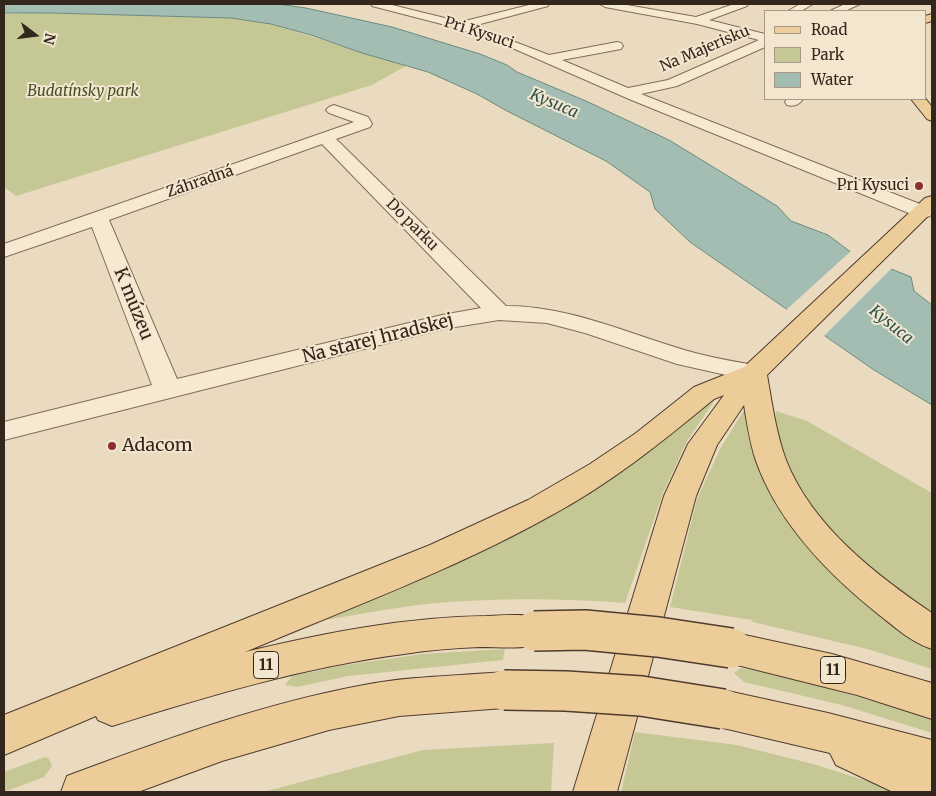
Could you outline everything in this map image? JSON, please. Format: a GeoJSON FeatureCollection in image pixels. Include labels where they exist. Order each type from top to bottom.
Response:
{"type":"FeatureCollection","features":[{"type":"Feature","properties":{"kind":"main road"},"geometry":{"type":"LineString","coordinates":[[919,100],[932,116]]}},
{"type":"Feature","properties":{"kind":"main road"},"geometry":{"type":"LineString","coordinates":[[595,792],[680,496],[703,444],[753,373],[793,334],[920,220]]}},
{"type":"Feature","properties":{"kind":"main road"},"geometry":{"type":"LineString","coordinates":[[753,373],[772,461],[789,495],[812,529],[865,583],[932,633]]}},
{"type":"Feature","properties":{"kind":"main road"},"geometry":{"type":"LineString","coordinates":[[4,736],[442,554],[539,508],[601,471],[646,440],[704,393],[753,373]]}},
{"type":"Feature","properties":{"kind":"main road","name":"11"},"geometry":{"type":"LineString","coordinates":[[4,736],[168,690],[305,655],[377,642],[447,633],[585,630],[658,637],[731,648],[816,666],[880,683],[932,701]]}},
{"type":"Feature","properties":{"kind":"main road"},"geometry":{"type":"LineString","coordinates":[[83,792],[159,762],[283,724],[365,703],[504,690],[566,691],[641,696],[723,709],[781,720],[867,741],[932,761]]}},
{"type":"Feature","properties":{"kind":"main road"},"geometry":{"type":"LineString","coordinates":[[781,720],[932,788]]}},
{"type":"Feature","properties":{"kind":"street","name":"Pri Kysuci"},"geometry":{"type":"LineString","coordinates":[[376,4],[461,26],[551,58],[920,220]]}},
{"type":"Feature","properties":{"kind":"street"},"geometry":{"type":"LineString","coordinates":[[461,26],[544,4]]}},
{"type":"Feature","properties":{"kind":"street"},"geometry":{"type":"LineString","coordinates":[[606,4],[697,21],[764,40]]}},
{"type":"Feature","properties":{"kind":"street"},"geometry":{"type":"LineString","coordinates":[[648,11],[669,4]]}},
{"type":"Feature","properties":{"kind":"street"},"geometry":{"type":"LineString","coordinates":[[697,21],[743,4]]}},
{"type":"Feature","properties":{"kind":"street"},"geometry":{"type":"LineString","coordinates":[[795,10],[808,4]]}},
{"type":"Feature","properties":{"kind":"street"},"geometry":{"type":"LineString","coordinates":[[838,10],[855,4]]}},
{"type":"Feature","properties":{"kind":"street"},"geometry":{"type":"LineString","coordinates":[[739,32],[762,24]]}},
{"type":"Feature","properties":{"kind":"street","name":"Na Majerisku"},"geometry":{"type":"LineString","coordinates":[[629,92],[672,83],[703,71],[764,40]]}},
{"type":"Feature","properties":{"kind":"street","name":"Pri Kysuci"},"geometry":{"type":"LineString","coordinates":[[551,58],[617,46]]}},
{"type":"Feature","properties":{"kind":"street","name":"Záhradná"},"geometry":{"type":"LineString","coordinates":[[4,251],[364,124],[362,120],[334,110]]}},
{"type":"Feature","properties":{"kind":"street","name":"Do parku"},"geometry":{"type":"LineString","coordinates":[[325,138],[500,313]]}},
{"type":"Feature","properties":{"kind":"street","name":"K múzeu"},"geometry":{"type":"LineString","coordinates":[[98,217],[168,391]]}},
{"type":"Feature","properties":{"kind":"street","name":"Na starej hradskej"},"geometry":{"type":"LineString","coordinates":[[4,431],[442,322],[500,313],[561,319],[595,328],[688,359],[753,373]]}},
{"type":"Feature","properties":{"kind":"green space","name":"Budatínsky park"},"geometry":{"type":"Polygon","coordinates":[[[53,13],[231,18],[271,24],[406,66],[372,85],[16,196],[4,187],[4,14],[53,13]]]}},
{"type":"Feature","properties":{"kind":"green space"},"geometry":{"type":"Polygon","coordinates":[[[709,398],[716,398],[687,441],[663,493],[625,603],[525,599],[451,602],[394,608],[297,625],[447,562],[709,398]]]}},
{"type":"Feature","properties":{"kind":"green space"},"geometry":{"type":"Polygon","coordinates":[[[746,407],[748,429],[899,623],[932,646],[932,669],[867,649],[753,622],[752,620],[670,607],[697,499],[720,449],[746,407]]]}},
{"type":"Feature","properties":{"kind":"green space"},"geometry":{"type":"Polygon","coordinates":[[[776,411],[807,421],[932,493],[932,618],[853,554],[819,516],[804,495],[782,454],[776,434],[776,411]]]}},
{"type":"Feature","properties":{"kind":"green space"},"geometry":{"type":"Polygon","coordinates":[[[505,649],[503,660],[348,676],[297,687],[285,685],[292,676],[345,665],[423,654],[505,649]]]}},
{"type":"Feature","properties":{"kind":"green space"},"geometry":{"type":"Polygon","coordinates":[[[741,668],[788,677],[921,715],[932,719],[932,733],[842,705],[744,682],[734,673],[741,668]]]}},
{"type":"Feature","properties":{"kind":"green space"},"geometry":{"type":"Polygon","coordinates":[[[635,732],[737,745],[813,764],[902,792],[621,792],[635,732]]]}},
{"type":"Feature","properties":{"kind":"green space"},"geometry":{"type":"Polygon","coordinates":[[[554,743],[551,792],[263,792],[423,750],[554,743]]]}},
{"type":"Feature","properties":{"kind":"green space"},"geometry":{"type":"Polygon","coordinates":[[[45,757],[49,759],[52,766],[44,777],[4,792],[4,772],[45,757]]]}},
{"type":"Feature","properties":{"kind":"water","name":"Kysuca"},"geometry":{"type":"Polygon","coordinates":[[[4,4],[278,4],[306,8],[392,27],[480,54],[507,65],[517,72],[586,101],[669,140],[777,206],[791,221],[828,235],[852,253],[911,277],[914,291],[932,305],[932,405],[874,370],[690,242],[655,209],[650,192],[606,161],[477,94],[428,72],[271,24],[231,18],[4,13],[4,4]]]}},
{"type":"Feature","properties":{"kind":"pier"},"geometry":{"type":"Polygon","coordinates":[[[852,250],[893,267],[823,337],[785,311],[852,250]]]}},
{"type":"Feature","properties":{"kind":"place","name":"Pri Kysuci"},"geometry":{"type":"Point","coordinates":[919,186]}},
{"type":"Feature","properties":{"kind":"place","name":"Adacom"},"geometry":{"type":"Point","coordinates":[112,446]}}]}
